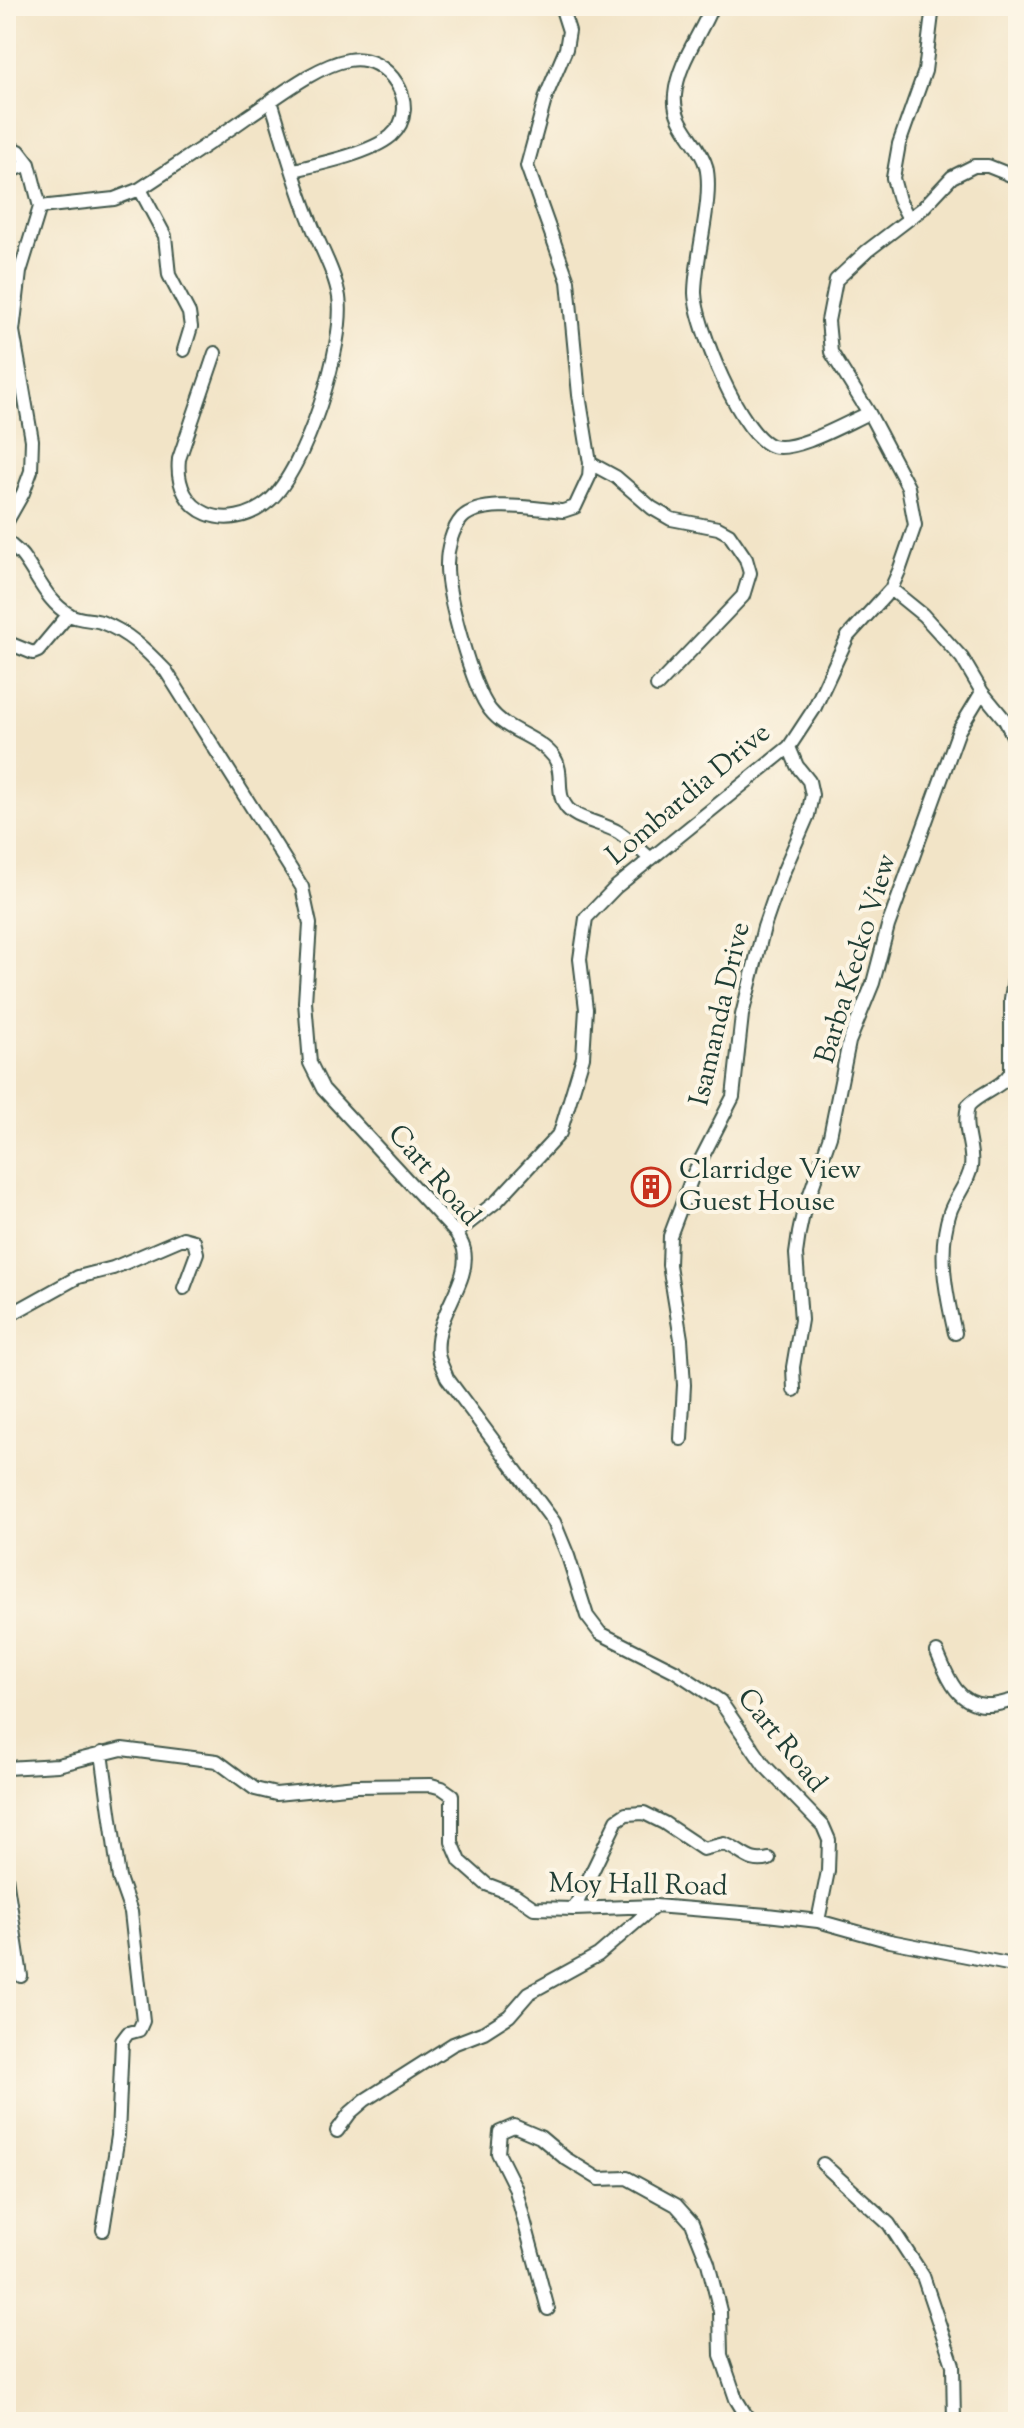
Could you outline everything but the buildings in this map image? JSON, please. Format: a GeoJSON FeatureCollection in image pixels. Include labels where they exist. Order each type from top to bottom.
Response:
{"type":"FeatureCollection","features":[{"type":"Feature","properties":{"kind":"street"},"geometry":{"type":"LineString","coordinates":[[561,6],[569,31],[566,49],[546,96],[527,166],[568,281],[579,395],[590,463],[589,477],[575,507],[563,511],[486,506],[463,517],[451,539],[447,565],[464,645],[490,710],[509,728],[547,749],[556,760],[562,801],[571,812],[616,831],[651,859]]}},
{"type":"Feature","properties":{"kind":"street"},"geometry":{"type":"LineString","coordinates":[[712,6],[680,69],[674,97],[675,112],[706,164],[708,184],[695,290],[696,308],[707,340],[748,427],[760,440],[774,447],[788,447],[808,441],[869,413]]}},
{"type":"Feature","properties":{"kind":"street"},"geometry":{"type":"LineString","coordinates":[[908,217],[893,178],[899,144],[925,71],[933,6]]}},
{"type":"Feature","properties":{"kind":"street"},"geometry":{"type":"LineString","coordinates":[[40,207],[114,199],[140,189],[305,78],[348,60],[371,61],[386,68],[398,83],[403,107],[399,127],[389,138],[342,158],[294,170]]}},
{"type":"Feature","properties":{"kind":"street"},"geometry":{"type":"LineString","coordinates":[[215,353],[179,459],[178,474],[183,494],[199,509],[217,518],[231,518],[269,501],[299,461],[330,371],[338,322],[339,297],[271,101]]}},
{"type":"Feature","properties":{"kind":"street"},"geometry":{"type":"LineString","coordinates":[[6,147],[19,151],[29,164],[40,207],[20,272],[13,331],[32,440],[31,471],[6,523]]}},
{"type":"Feature","properties":{"kind":"street"},"geometry":{"type":"LineString","coordinates":[[6,173],[29,164]]}},
{"type":"Feature","properties":{"kind":"street","name":"Lombardia Drive"},"geometry":{"type":"LineString","coordinates":[[456,1233],[497,1201],[560,1133],[583,1057],[586,1009],[580,959],[586,918],[616,887],[789,747],[814,709],[848,636],[891,589],[915,525],[908,487],[869,413],[831,352],[828,329],[836,280],[908,217],[922,209],[952,177],[974,166],[1000,169],[1018,178]]}},
{"type":"Feature","properties":{"kind":"street"},"geometry":{"type":"LineString","coordinates":[[140,189],[165,236],[169,275],[189,313],[191,327],[184,350]]}},
{"type":"Feature","properties":{"kind":"street"},"geometry":{"type":"LineString","coordinates":[[590,463],[616,477],[652,508],[671,519],[718,528],[729,534],[746,559],[750,573],[743,596],[657,686]]}},
{"type":"Feature","properties":{"kind":"street"},"geometry":{"type":"LineString","coordinates":[[6,540],[21,554],[54,603],[69,614],[38,651],[33,653],[6,642]]}},
{"type":"Feature","properties":{"kind":"street"},"geometry":{"type":"LineString","coordinates":[[891,589],[942,634],[962,658],[982,692],[1005,720],[1018,746]]}},
{"type":"Feature","properties":{"kind":"street","name":"Cart Road"},"geometry":{"type":"LineString","coordinates":[[69,614],[121,631],[166,671],[302,887],[310,924],[305,1002],[310,1063],[323,1089],[456,1233],[464,1249],[463,1271],[440,1331],[438,1354],[447,1378],[554,1522],[587,1616],[600,1633],[675,1671],[720,1701],[764,1765],[823,1826],[829,1840],[828,1871],[818,1921]]}},
{"type":"Feature","properties":{"kind":"street","name":"Barba Kecko View"},"geometry":{"type":"LineString","coordinates":[[794,1390],[793,1367],[801,1320],[796,1254],[799,1233],[830,1136],[849,1042],[873,983],[888,926],[959,730],[982,692]]}},
{"type":"Feature","properties":{"kind":"street","name":"Isamanda Drive"},"geometry":{"type":"LineString","coordinates":[[681,1439],[684,1385],[681,1339],[669,1265],[670,1236],[693,1175],[733,1097],[742,1015],[764,927],[808,815],[812,795],[809,781],[797,766],[789,747]]}},
{"type":"Feature","properties":{"kind":"street"},"geometry":{"type":"LineString","coordinates":[[955,1333],[948,1303],[944,1233],[953,1204],[971,1170],[965,1129],[968,1106],[1006,1080],[1011,1072],[1011,999],[1018,954]]}},
{"type":"Feature","properties":{"kind":"street"},"geometry":{"type":"LineString","coordinates":[[6,1317],[78,1277],[113,1268],[183,1238],[194,1241],[197,1253],[184,1288]]}},
{"type":"Feature","properties":{"kind":"street"},"geometry":{"type":"LineString","coordinates":[[937,1652],[952,1688],[970,1701],[986,1705],[1018,1699]]}},
{"type":"Feature","properties":{"kind":"street","name":"Moy Hall Road"},"geometry":{"type":"LineString","coordinates":[[6,1768],[58,1765],[122,1749],[217,1761],[255,1789],[276,1794],[356,1786],[431,1785],[452,1795],[452,1842],[460,1861],[486,1884],[515,1895],[534,1908],[655,1906],[818,1921],[890,1941],[1018,1966]]}},
{"type":"Feature","properties":{"kind":"street"},"geometry":{"type":"LineString","coordinates":[[102,1753],[119,1878],[131,1912],[143,2021],[142,2027],[128,2033],[122,2041],[118,2136],[103,2230]]}},
{"type":"Feature","properties":{"kind":"street"},"geometry":{"type":"LineString","coordinates":[[574,1909],[617,1820],[633,1812],[644,1813],[664,1823],[703,1849],[724,1844],[759,1863],[769,1859]]}},
{"type":"Feature","properties":{"kind":"street"},"geometry":{"type":"LineString","coordinates":[[6,1877],[21,1976]]}},
{"type":"Feature","properties":{"kind":"street"},"geometry":{"type":"LineString","coordinates":[[337,2131],[350,2113],[365,2100],[453,2044],[484,2032],[509,2016],[529,1993],[598,1955],[655,1906]]}},
{"type":"Feature","properties":{"kind":"street"},"geometry":{"type":"LineString","coordinates":[[548,2309],[515,2187],[498,2153],[500,2132],[514,2126],[540,2137],[565,2158],[599,2179],[627,2178],[676,2205],[692,2223],[708,2263],[720,2311],[721,2355],[736,2399],[750,2422]]}},
{"type":"Feature","properties":{"kind":"street"},"geometry":{"type":"LineString","coordinates":[[823,2164],[889,2224],[923,2276],[953,2365],[954,2422]]}},
{"type":"Feature","properties":{"kind":"place","name":"Clarridge View Guest House"},"geometry":{"type":"Point","coordinates":[651,1187]}}]}
